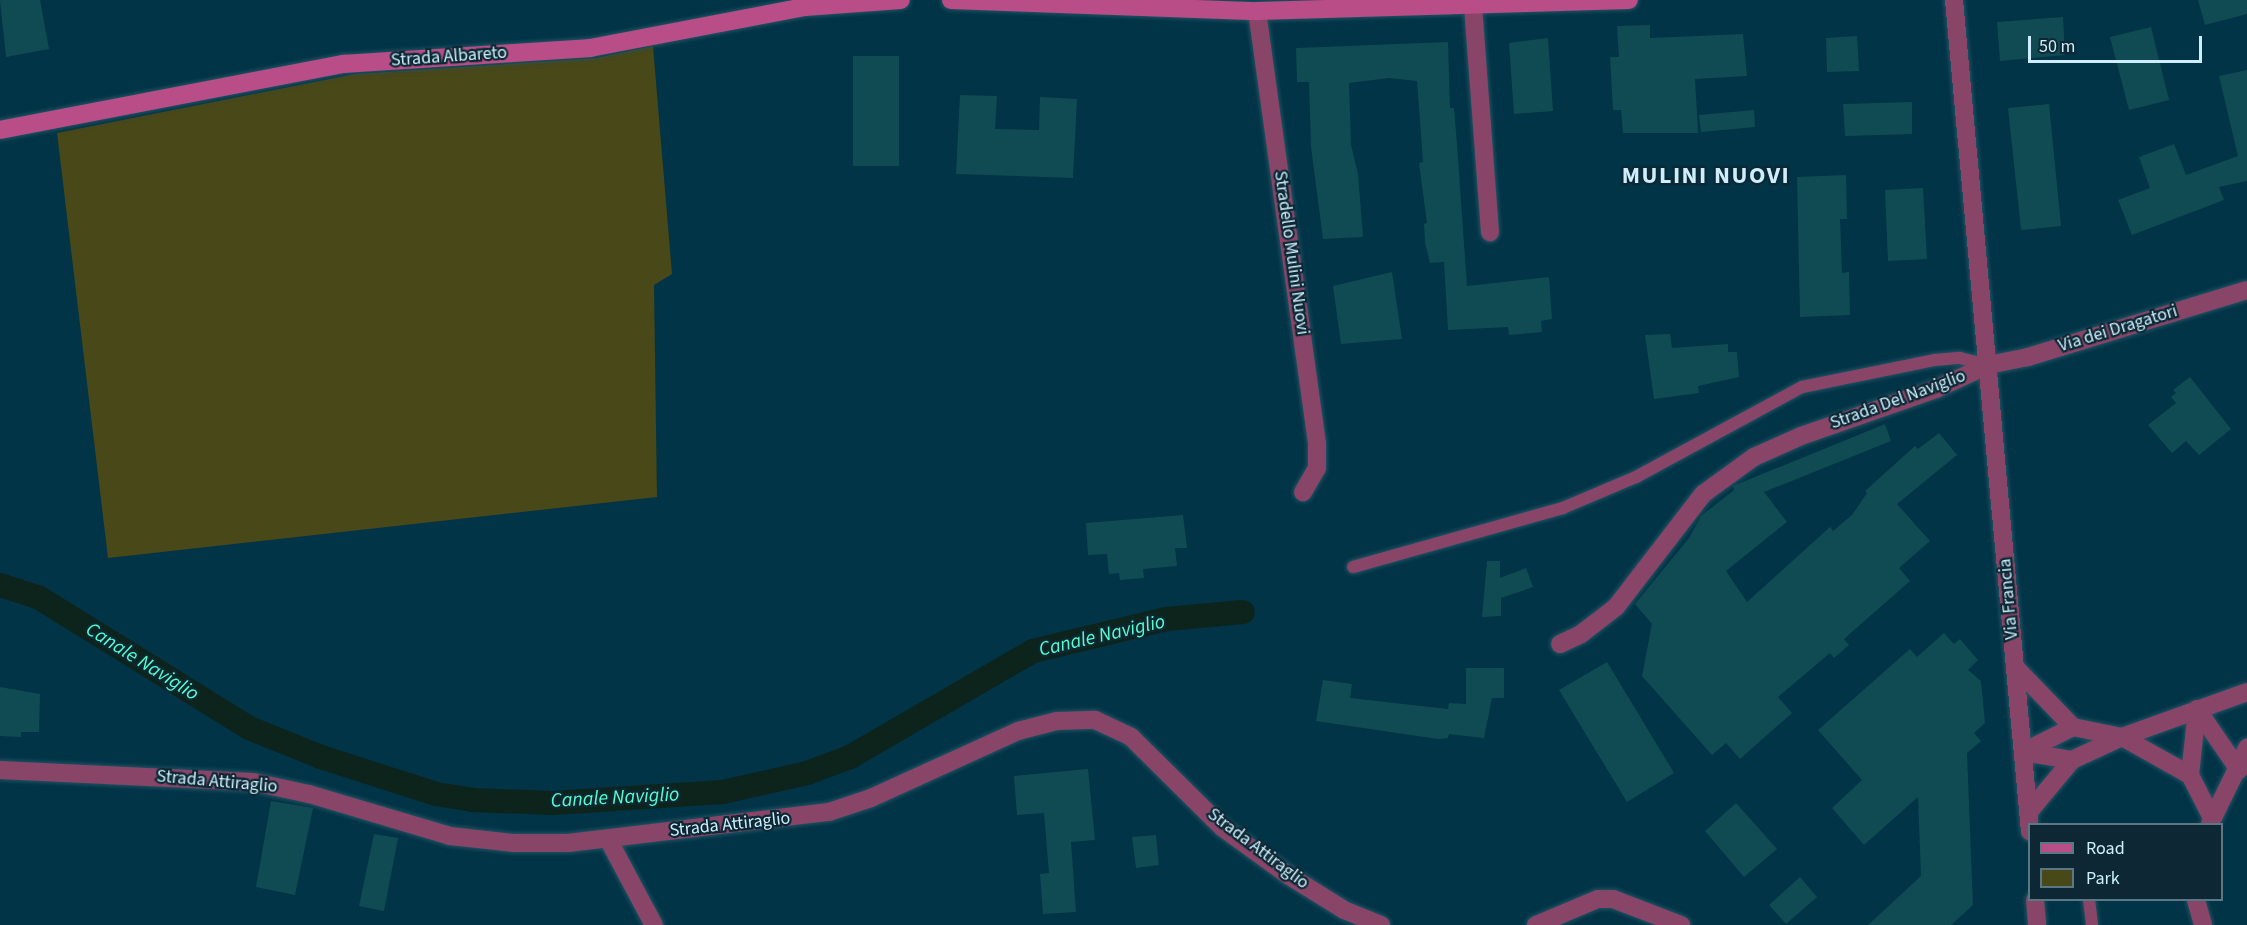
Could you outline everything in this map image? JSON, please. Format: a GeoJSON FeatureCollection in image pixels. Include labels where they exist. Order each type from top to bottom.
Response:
{"type":"FeatureCollection","features":[{"type":"Feature","properties":{"kind":"street","name":"Strada Albareto"},"geometry":{"type":"LineString","coordinates":[[0,130],[344,64],[590,48],[805,7],[901,0]]}},
{"type":"Feature","properties":{"kind":"street"},"geometry":{"type":"LineString","coordinates":[[951,0],[1166,4],[1257,11],[1629,0]]}},
{"type":"Feature","properties":{"kind":"street","name":"Strada Del Naviglio"},"geometry":{"type":"LineString","coordinates":[[1560,644],[1581,634],[1616,607],[1703,494],[1735,469],[1801,436],[1907,400],[1988,365],[1954,0]]}},
{"type":"Feature","properties":{"kind":"street"},"geometry":{"type":"LineString","coordinates":[[1473,6],[1490,232]]}},
{"type":"Feature","properties":{"kind":"street","name":"Stradello Mulini Nuovi"},"geometry":{"type":"LineString","coordinates":[[1257,11],[1317,443],[1317,468],[1303,492]]}},
{"type":"Feature","properties":{"kind":"street","name":"Via dei Dragatori"},"geometry":{"type":"LineString","coordinates":[[1988,365],[2028,357],[2247,290]]}},
{"type":"Feature","properties":{"kind":"street","name":"Via Francia"},"geometry":{"type":"LineString","coordinates":[[1988,365],[2029,823]]}},
{"type":"Feature","properties":{"kind":"street"},"geometry":{"type":"LineString","coordinates":[[2015,667],[2073,727],[2122,736],[2190,775]]}},
{"type":"Feature","properties":{"kind":"street"},"geometry":{"type":"LineString","coordinates":[[2028,813],[2072,760],[2122,736],[2247,692]]}},
{"type":"Feature","properties":{"kind":"street"},"geometry":{"type":"LineString","coordinates":[[2197,709],[2239,770]]}},
{"type":"Feature","properties":{"kind":"street"},"geometry":{"type":"LineString","coordinates":[[2197,709],[2190,775],[2211,821]]}},
{"type":"Feature","properties":{"kind":"street","name":"Strada Attiraglio"},"geometry":{"type":"LineString","coordinates":[[0,770],[253,782],[309,794],[450,836],[541,843],[608,839],[829,812],[871,798],[1018,731],[1057,721],[1095,720],[1131,737],[1224,828],[1288,875],[1344,910],[1381,925]]}},
{"type":"Feature","properties":{"kind":"street"},"geometry":{"type":"LineString","coordinates":[[2023,752],[2073,727]]}},
{"type":"Feature","properties":{"kind":"street"},"geometry":{"type":"LineString","coordinates":[[2211,821],[2239,770],[2247,748]]}},
{"type":"Feature","properties":{"kind":"street"},"geometry":{"type":"LineString","coordinates":[[2023,752],[2072,760]]}},
{"type":"Feature","properties":{"kind":"street"},"geometry":{"type":"LineString","coordinates":[[608,839],[654,925]]}},
{"type":"Feature","properties":{"kind":"street"},"geometry":{"type":"LineString","coordinates":[[1536,925],[1598,899],[1613,898],[1681,925]]}},
{"type":"Feature","properties":{"kind":"street"},"geometry":{"type":"LineString","coordinates":[[2035,901],[2037,925]]}},
{"type":"Feature","properties":{"kind":"street"},"geometry":{"type":"LineString","coordinates":[[2196,901],[2203,925]]}},
{"type":"Feature","properties":{"kind":"lane"},"geometry":{"type":"LineString","coordinates":[[1353,567],[1563,508],[1636,477],[1802,387],[1935,360],[1960,358],[1988,365]]}},
{"type":"Feature","properties":{"kind":"lane"},"geometry":{"type":"LineString","coordinates":[[2090,901],[2092,925]]}},
{"type":"Feature","properties":{"kind":"green space"},"geometry":{"type":"Polygon","coordinates":[[[653,46],[672,274],[654,285],[657,497],[108,558],[57,133],[355,74],[596,58],[653,46]]]}},
{"type":"Feature","properties":{"kind":"building"},"geometry":{"type":"Polygon","coordinates":[[[0,0],[40,0],[49,49],[6,57],[0,0]]]}},
{"type":"Feature","properties":{"kind":"building"},"geometry":{"type":"Polygon","coordinates":[[[2198,0],[2247,0],[2247,14],[2205,25],[2198,0]]]}},
{"type":"Feature","properties":{"kind":"building"},"geometry":{"type":"Polygon","coordinates":[[[2063,17],[2065,55],[2000,61],[1997,22],[2063,17]]]}},
{"type":"Feature","properties":{"kind":"building"},"geometry":{"type":"Polygon","coordinates":[[[1650,25],[1650,38],[1743,34],[1747,76],[1695,79],[1698,133],[1623,133],[1621,110],[1613,110],[1610,57],[1619,57],[1617,26],[1650,25]]]}},
{"type":"Feature","properties":{"kind":"building"},"geometry":{"type":"Polygon","coordinates":[[[2151,27],[2169,100],[2129,110],[2110,37],[2151,27]]]}},
{"type":"Feature","properties":{"kind":"building"},"geometry":{"type":"Polygon","coordinates":[[[1857,36],[1859,71],[1827,72],[1826,38],[1857,36]]]}},
{"type":"Feature","properties":{"kind":"building"},"geometry":{"type":"Polygon","coordinates":[[[1548,38],[1553,111],[1514,114],[1509,43],[1548,38]]]}},
{"type":"Feature","properties":{"kind":"building"},"geometry":{"type":"Polygon","coordinates":[[[1448,42],[1450,108],[1454,108],[1467,286],[1549,277],[1552,319],[1541,321],[1542,332],[1509,335],[1508,327],[1448,330],[1444,262],[1430,263],[1425,243],[1424,224],[1427,223],[1419,163],[1423,162],[1417,81],[1389,78],[1349,83],[1351,145],[1358,174],[1363,237],[1323,239],[1311,147],[1309,82],[1297,82],[1296,48],[1448,42]]]}},
{"type":"Feature","properties":{"kind":"building"},"geometry":{"type":"Polygon","coordinates":[[[853,56],[899,56],[899,166],[853,166],[853,56]]]}},
{"type":"Feature","properties":{"kind":"building"},"geometry":{"type":"Polygon","coordinates":[[[2247,70],[2247,181],[2219,187],[2224,200],[2132,235],[2118,200],[2150,188],[2139,157],[2174,144],[2186,175],[2238,156],[2219,76],[2247,70]]]}},
{"type":"Feature","properties":{"kind":"building"},"geometry":{"type":"Polygon","coordinates":[[[960,95],[997,96],[995,129],[1039,130],[1040,97],[1077,99],[1073,178],[956,174],[960,95]]]}},
{"type":"Feature","properties":{"kind":"building"},"geometry":{"type":"Polygon","coordinates":[[[1912,102],[1912,134],[1845,136],[1843,104],[1912,102]]]}},
{"type":"Feature","properties":{"kind":"building"},"geometry":{"type":"Polygon","coordinates":[[[2049,104],[2061,226],[2021,230],[2008,108],[2049,104]]]}},
{"type":"Feature","properties":{"kind":"building"},"geometry":{"type":"Polygon","coordinates":[[[1754,110],[1755,127],[1701,132],[1699,115],[1754,110]]]}},
{"type":"Feature","properties":{"kind":"building"},"geometry":{"type":"Polygon","coordinates":[[[1846,175],[1847,219],[1840,219],[1842,273],[1849,272],[1850,315],[1800,317],[1797,177],[1846,175]]]}},
{"type":"Feature","properties":{"kind":"building"},"geometry":{"type":"Polygon","coordinates":[[[1923,188],[1927,259],[1888,261],[1885,190],[1923,188]]]}},
{"type":"Feature","properties":{"kind":"building"},"geometry":{"type":"Polygon","coordinates":[[[1392,272],[1402,339],[1341,344],[1333,286],[1392,272]]]}},
{"type":"Feature","properties":{"kind":"building"},"geometry":{"type":"Polygon","coordinates":[[[1670,334],[1672,348],[1728,344],[1728,352],[1737,352],[1739,377],[1698,386],[1699,393],[1654,399],[1645,335],[1670,334]]]}},
{"type":"Feature","properties":{"kind":"building"},"geometry":{"type":"Polygon","coordinates":[[[2190,377],[2231,429],[2199,455],[2186,441],[2172,453],[2148,425],[2176,403],[2171,397],[2176,393],[2173,390],[2190,377]]]}},
{"type":"Feature","properties":{"kind":"building"},"geometry":{"type":"Polygon","coordinates":[[[1885,424],[1891,441],[1764,492],[1787,522],[1726,571],[1747,602],[1830,527],[1833,531],[1852,515],[1867,493],[1865,491],[1915,446],[1918,449],[1939,433],[1957,455],[1897,504],[1930,541],[1899,568],[1910,581],[1844,639],[1849,645],[1834,658],[1830,653],[1778,697],[1792,713],[1740,759],[1726,743],[1712,755],[1642,676],[1652,624],[1635,604],[1689,538],[1701,516],[1734,490],[1733,486],[1885,424]]]}},
{"type":"Feature","properties":{"kind":"building"},"geometry":{"type":"Polygon","coordinates":[[[1183,515],[1187,548],[1175,548],[1177,566],[1143,569],[1144,578],[1120,580],[1119,573],[1109,574],[1107,554],[1088,555],[1086,523],[1183,515]]]}},
{"type":"Feature","properties":{"kind":"building"},"geometry":{"type":"Polygon","coordinates":[[[1487,561],[1500,561],[1500,578],[1526,568],[1533,587],[1501,598],[1501,616],[1482,617],[1487,561]]]}},
{"type":"Feature","properties":{"kind":"building"},"geometry":{"type":"Polygon","coordinates":[[[1944,633],[1954,644],[1960,639],[1978,660],[1968,670],[1981,681],[1985,723],[1974,733],[1981,741],[1967,753],[1973,905],[1951,925],[1868,925],[1921,876],[1918,797],[1864,845],[1832,808],[1862,780],[1818,730],[1910,649],[1917,657],[1944,633]]]}},
{"type":"Feature","properties":{"kind":"building"},"geometry":{"type":"Polygon","coordinates":[[[1607,662],[1674,773],[1627,802],[1559,690],[1607,662]]]}},
{"type":"Feature","properties":{"kind":"building"},"geometry":{"type":"Polygon","coordinates":[[[1466,668],[1504,668],[1504,698],[1492,698],[1484,738],[1449,734],[1448,738],[1438,739],[1316,721],[1323,680],[1352,684],[1350,698],[1448,709],[1449,703],[1466,704],[1466,668]]]}},
{"type":"Feature","properties":{"kind":"building"},"geometry":{"type":"Polygon","coordinates":[[[0,687],[40,694],[39,732],[21,732],[21,737],[0,736],[0,687]]]}},
{"type":"Feature","properties":{"kind":"building"},"geometry":{"type":"Polygon","coordinates":[[[1088,769],[1095,840],[1071,842],[1076,912],[1043,914],[1040,874],[1049,873],[1044,813],[1017,815],[1014,776],[1088,769]]]}},
{"type":"Feature","properties":{"kind":"building"},"geometry":{"type":"Polygon","coordinates":[[[271,801],[313,808],[295,895],[256,887],[271,801]]]}},
{"type":"Feature","properties":{"kind":"building"},"geometry":{"type":"Polygon","coordinates":[[[1736,803],[1777,849],[1744,877],[1705,831],[1736,803]]]}},
{"type":"Feature","properties":{"kind":"building"},"geometry":{"type":"Polygon","coordinates":[[[374,834],[398,838],[384,911],[359,906],[374,834]]]}},
{"type":"Feature","properties":{"kind":"building"},"geometry":{"type":"Polygon","coordinates":[[[1156,835],[1159,865],[1136,868],[1132,837],[1156,835]]]}},
{"type":"Feature","properties":{"kind":"building"},"geometry":{"type":"Polygon","coordinates":[[[1800,877],[1817,897],[1786,924],[1769,905],[1800,877]]]}},
{"type":"Feature","properties":{"kind":"waterway","name":"Canale Naviglio"},"geometry":{"type":"LineString","coordinates":[[0,585],[38,597],[249,728],[321,757],[436,794],[472,800],[553,803],[723,792],[807,773],[850,757],[1033,651],[1166,619],[1243,612]]}},
{"type":"Feature","properties":{"kind":"district","name":"MULINI NUOVI"},"geometry":{"type":"Point","coordinates":[1706,176]}}]}
